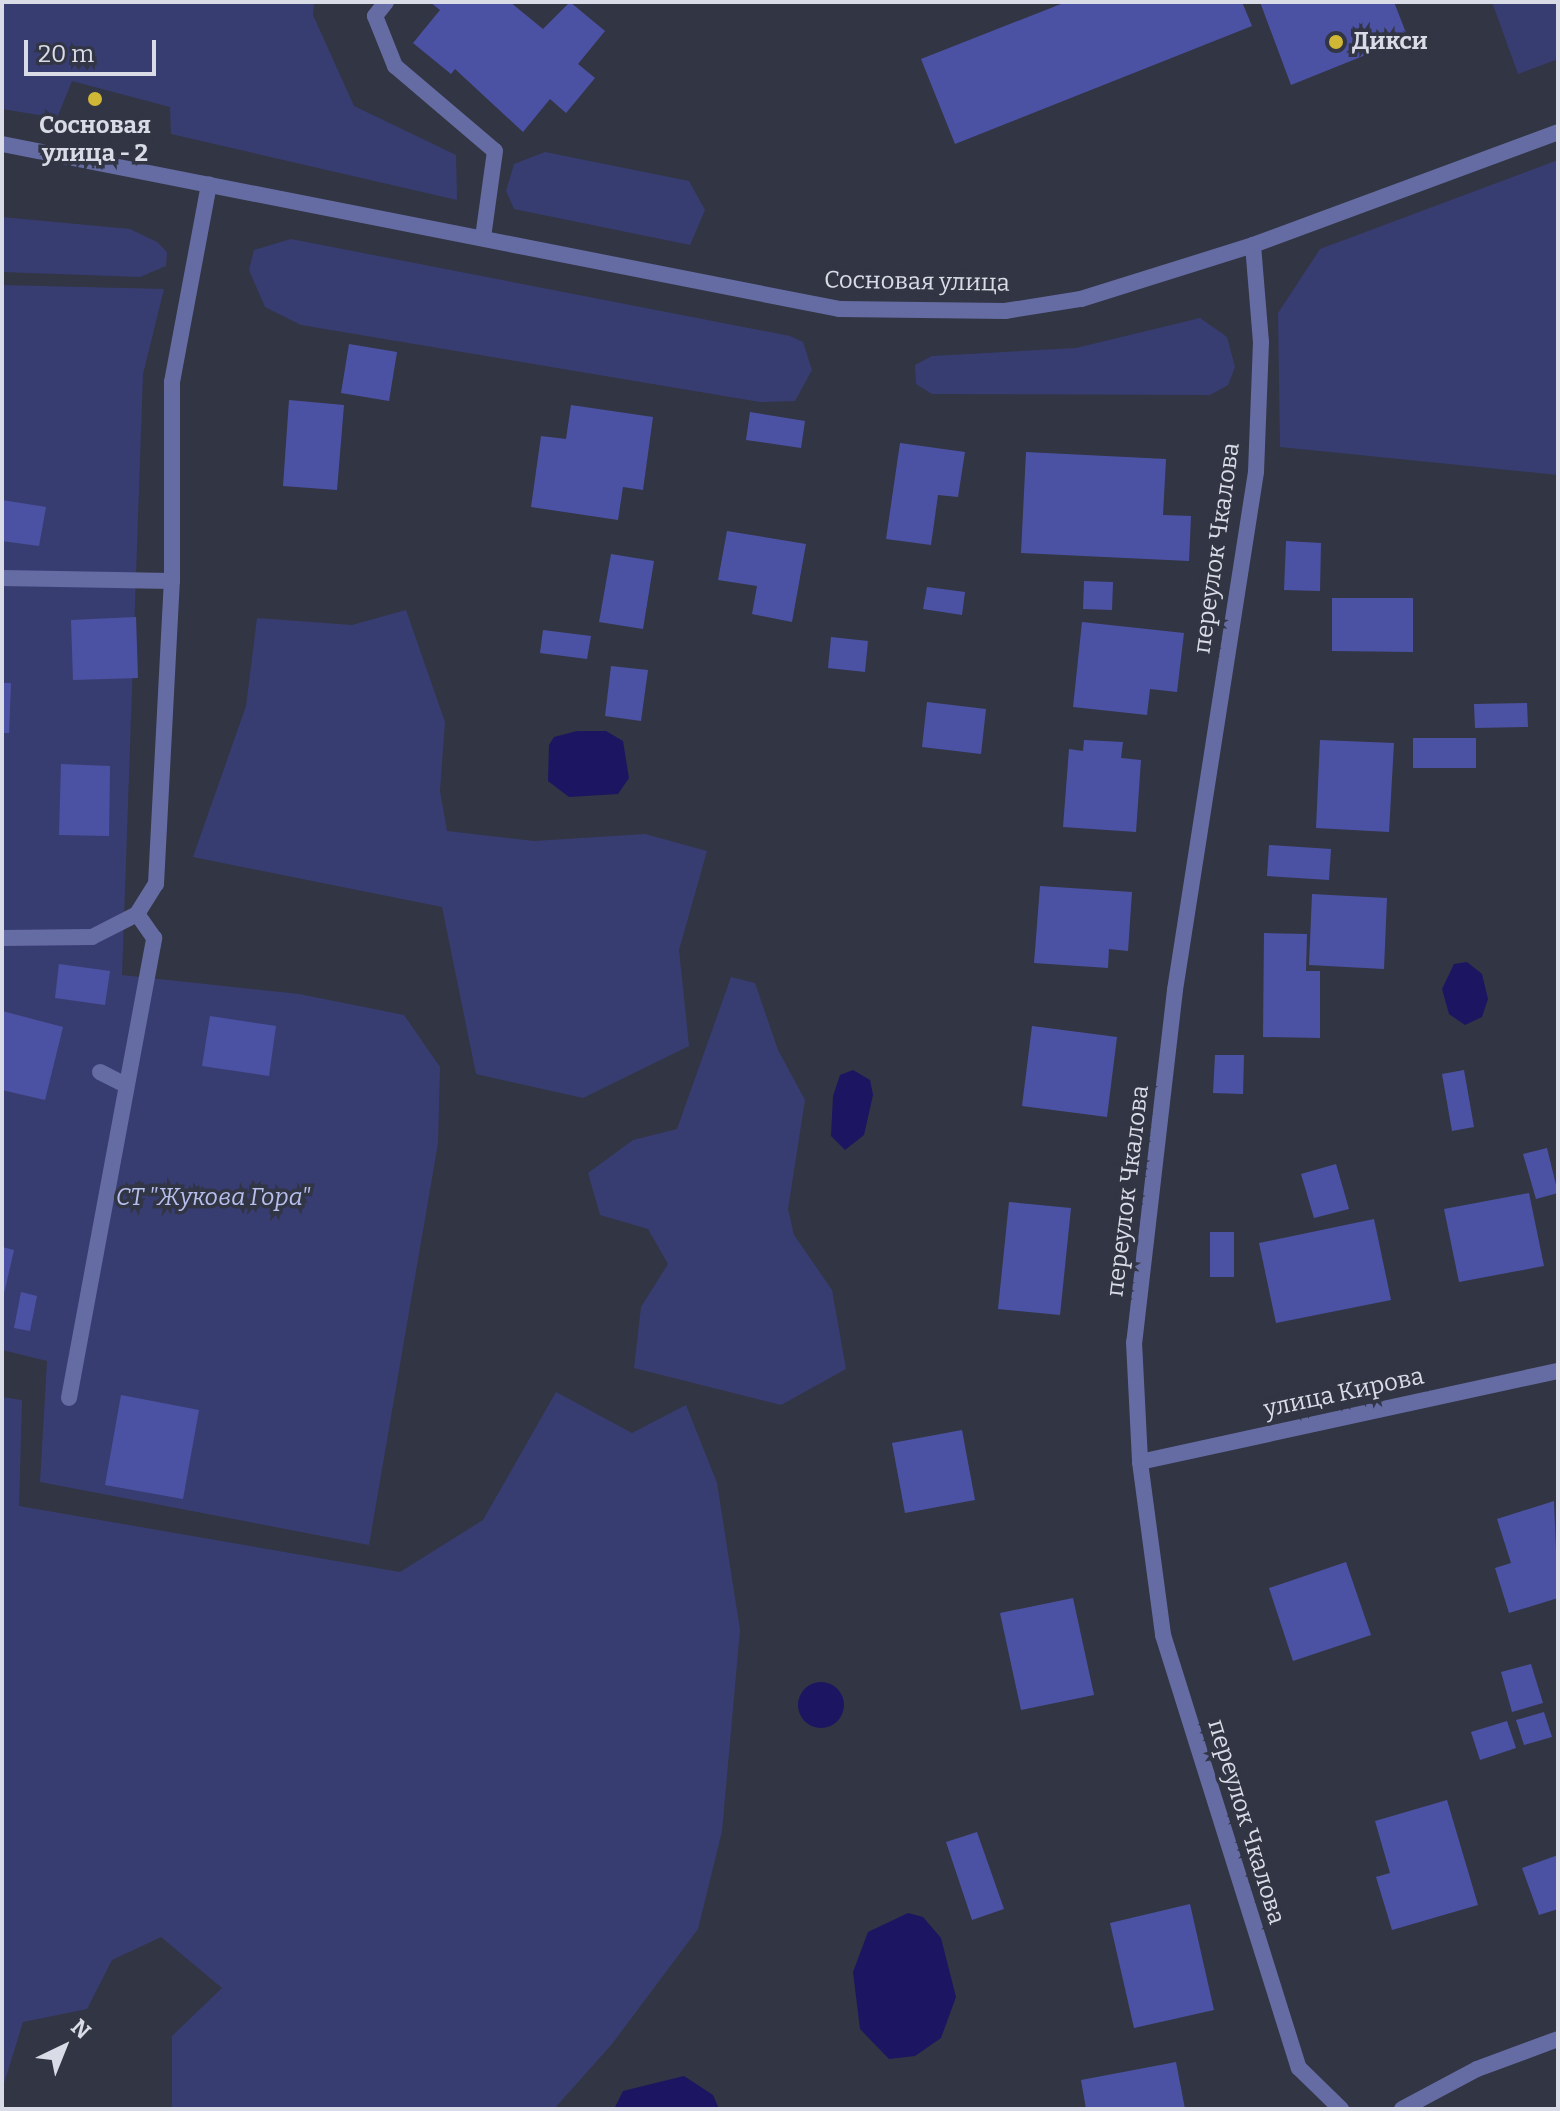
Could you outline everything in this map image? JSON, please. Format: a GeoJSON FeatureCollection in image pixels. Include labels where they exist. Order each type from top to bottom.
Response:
{"type":"FeatureCollection","features":[{"type":"Feature","properties":{"kind":"street"},"geometry":{"type":"LineString","coordinates":[[386,2],[375,16],[395,66],[495,151],[483,238]]}},
{"type":"Feature","properties":{"kind":"street","name":"Сосновая улица"},"geometry":{"type":"LineString","coordinates":[[2,144],[839,309],[1005,311],[1081,299],[1253,245],[1558,132]]}},
{"type":"Feature","properties":{"kind":"street"},"geometry":{"type":"LineString","coordinates":[[2,938],[92,937],[137,914],[156,884],[172,581],[172,382],[209,184]]}},
{"type":"Feature","properties":{"kind":"street","name":"переулок Чкалова"},"geometry":{"type":"LineString","coordinates":[[1253,245],[1261,342],[1256,472],[1172,1020],[1134,1342],[1140,1462],[1163,1635],[1299,2068],[1341,2109]]}},
{"type":"Feature","properties":{"kind":"street"},"geometry":{"type":"LineString","coordinates":[[2,578],[172,581]]}},
{"type":"Feature","properties":{"kind":"street"},"geometry":{"type":"LineString","coordinates":[[69,1398],[154,938],[137,914]]}},
{"type":"Feature","properties":{"kind":"street"},"geometry":{"type":"LineString","coordinates":[[100,1072],[126,1085]]}},
{"type":"Feature","properties":{"kind":"street","name":"улица Кирова"},"geometry":{"type":"LineString","coordinates":[[1140,1462],[1558,1371]]}},
{"type":"Feature","properties":{"kind":"street"},"geometry":{"type":"LineString","coordinates":[[1402,2109],[1477,2069],[1558,2039]]}},
{"type":"Feature","properties":{"kind":"green space"},"geometry":{"type":"Polygon","coordinates":[[[2,2],[314,2],[313,15],[354,106],[456,155],[457,200],[171,134],[170,107],[72,81],[57,118],[2,109],[2,2]]]}},
{"type":"Feature","properties":{"kind":"green space"},"geometry":{"type":"Polygon","coordinates":[[[1492,2],[1558,2],[1558,59],[1518,74],[1492,2]]]}},
{"type":"Feature","properties":{"kind":"green space"},"geometry":{"type":"Polygon","coordinates":[[[545,152],[689,181],[705,210],[690,245],[514,209],[506,191],[514,164],[545,152]]]}},
{"type":"Feature","properties":{"kind":"green space"},"geometry":{"type":"Polygon","coordinates":[[[1558,160],[1558,475],[1280,447],[1278,313],[1320,249],[1558,160]]]}},
{"type":"Feature","properties":{"kind":"green space"},"geometry":{"type":"Polygon","coordinates":[[[2,217],[130,229],[157,242],[167,252],[166,266],[140,277],[2,272],[2,217]]]}},
{"type":"Feature","properties":{"kind":"green space"},"geometry":{"type":"Polygon","coordinates":[[[291,239],[790,336],[803,342],[812,370],[795,401],[760,402],[301,325],[265,307],[249,270],[254,250],[291,239]]]}},
{"type":"Feature","properties":{"kind":"green space","name":"СТ \"Жукова Гора\""},"geometry":{"type":"Polygon","coordinates":[[[2,285],[164,289],[143,374],[122,975],[299,994],[404,1015],[440,1067],[438,1143],[369,1545],[40,1482],[47,1361],[2,1350],[2,285]]]}},
{"type":"Feature","properties":{"kind":"green space"},"geometry":{"type":"Polygon","coordinates":[[[1200,318],[1227,337],[1235,367],[1228,385],[1210,395],[932,394],[916,384],[915,365],[932,356],[1076,348],[1200,318]]]}},
{"type":"Feature","properties":{"kind":"green space"},"geometry":{"type":"Polygon","coordinates":[[[406,610],[445,722],[440,791],[447,831],[534,841],[645,834],[707,851],[679,950],[689,1046],[583,1098],[476,1074],[442,907],[193,857],[246,706],[257,618],[352,625],[406,610]]]}},
{"type":"Feature","properties":{"kind":"green space"},"geometry":{"type":"Polygon","coordinates":[[[731,977],[755,983],[778,1050],[805,1100],[788,1209],[794,1235],[832,1290],[846,1369],[781,1405],[634,1368],[641,1307],[668,1264],[648,1229],[600,1215],[588,1173],[633,1140],[677,1129],[731,977]]]}},
{"type":"Feature","properties":{"kind":"green space"},"geometry":{"type":"Polygon","coordinates":[[[556,1392],[632,1433],[686,1405],[717,1483],[740,1630],[722,1831],[698,1929],[612,2044],[554,2109],[172,2109],[172,2036],[222,1988],[161,1937],[112,1960],[87,2009],[23,2022],[2,2090],[2,1397],[22,1400],[19,1506],[400,1572],[483,1520],[556,1392]]]}},
{"type":"Feature","properties":{"kind":"shaded area"},"geometry":{"type":"Polygon","coordinates":[[[577,731],[606,731],[623,741],[629,778],[618,794],[569,797],[548,781],[549,745],[554,737],[577,731]]]}},
{"type":"Feature","properties":{"kind":"shaded area"},"geometry":{"type":"Polygon","coordinates":[[[1467,962],[1482,974],[1488,999],[1482,1017],[1465,1025],[1449,1014],[1442,989],[1454,964],[1467,962]]]}},
{"type":"Feature","properties":{"kind":"shaded area"},"geometry":{"type":"Polygon","coordinates":[[[853,1070],[870,1080],[873,1095],[864,1135],[845,1150],[831,1136],[833,1096],[840,1075],[853,1070]]]}},
{"type":"Feature","properties":{"kind":"shaded area"},"geometry":{"type":"Polygon","coordinates":[[[821,1682],[838,1688],[844,1705],[838,1722],[821,1728],[804,1722],[798,1705],[804,1688],[821,1682]]]}},
{"type":"Feature","properties":{"kind":"shaded area"},"geometry":{"type":"Polygon","coordinates":[[[908,1913],[923,1917],[941,1938],[956,1997],[941,2038],[915,2056],[889,2059],[860,2029],[853,1972],[868,1932],[908,1913]]]}},
{"type":"Feature","properties":{"kind":"shaded area"},"geometry":{"type":"Polygon","coordinates":[[[684,2076],[713,2095],[719,2109],[614,2109],[623,2091],[684,2076]]]}},
{"type":"Feature","properties":{"kind":"building"},"geometry":{"type":"Polygon","coordinates":[[[430,2],[510,2],[543,29],[570,2],[605,31],[578,64],[595,78],[566,113],[550,99],[523,132],[455,69],[451,74],[413,43],[440,10],[430,2]]]}},
{"type":"Feature","properties":{"kind":"building"},"geometry":{"type":"Polygon","coordinates":[[[1066,2],[1242,2],[1252,26],[955,144],[921,59],[1066,2]]]}},
{"type":"Feature","properties":{"kind":"building","name":"Дикси"},"geometry":{"type":"Polygon","coordinates":[[[1260,2],[1394,2],[1408,38],[1291,85],[1260,2]]]}},
{"type":"Feature","properties":{"kind":"building"},"geometry":{"type":"Polygon","coordinates":[[[349,344],[397,352],[389,401],[341,393],[349,344]]]}},
{"type":"Feature","properties":{"kind":"building"},"geometry":{"type":"Polygon","coordinates":[[[289,400],[344,405],[337,490],[283,486],[289,400]]]}},
{"type":"Feature","properties":{"kind":"building"},"geometry":{"type":"Polygon","coordinates":[[[571,405],[653,417],[643,490],[623,487],[618,520],[531,507],[541,436],[566,439],[571,405]]]}},
{"type":"Feature","properties":{"kind":"building"},"geometry":{"type":"Polygon","coordinates":[[[750,412],[805,421],[801,448],[746,440],[750,412]]]}},
{"type":"Feature","properties":{"kind":"building"},"geometry":{"type":"Polygon","coordinates":[[[900,443],[965,452],[958,497],[938,495],[931,545],[886,539],[900,443]]]}},
{"type":"Feature","properties":{"kind":"building"},"geometry":{"type":"Polygon","coordinates":[[[1026,452],[1166,459],[1163,515],[1191,516],[1189,561],[1021,553],[1026,452]]]}},
{"type":"Feature","properties":{"kind":"building"},"geometry":{"type":"Polygon","coordinates":[[[2,500],[46,507],[39,546],[2,541],[2,500]]]}},
{"type":"Feature","properties":{"kind":"building"},"geometry":{"type":"Polygon","coordinates":[[[727,531],[806,544],[792,622],[752,614],[757,586],[718,580],[727,531]]]}},
{"type":"Feature","properties":{"kind":"building"},"geometry":{"type":"Polygon","coordinates":[[[1286,541],[1321,543],[1320,591],[1284,590],[1286,541]]]}},
{"type":"Feature","properties":{"kind":"building"},"geometry":{"type":"Polygon","coordinates":[[[611,554],[654,561],[643,629],[599,622],[611,554]]]}},
{"type":"Feature","properties":{"kind":"building"},"geometry":{"type":"Polygon","coordinates":[[[1084,581],[1113,582],[1112,610],[1083,609],[1084,581]]]}},
{"type":"Feature","properties":{"kind":"building"},"geometry":{"type":"Polygon","coordinates":[[[927,587],[965,592],[962,615],[923,609],[927,587]]]}},
{"type":"Feature","properties":{"kind":"building"},"geometry":{"type":"Polygon","coordinates":[[[1332,598],[1413,598],[1413,652],[1332,651],[1332,598]]]}},
{"type":"Feature","properties":{"kind":"building"},"geometry":{"type":"Polygon","coordinates":[[[136,617],[138,678],[73,680],[71,620],[136,617]]]}},
{"type":"Feature","properties":{"kind":"building"},"geometry":{"type":"Polygon","coordinates":[[[1082,622],[1184,633],[1177,692],[1150,689],[1147,715],[1073,707],[1082,622]]]}},
{"type":"Feature","properties":{"kind":"building"},"geometry":{"type":"Polygon","coordinates":[[[543,630],[591,636],[587,659],[540,653],[543,630]]]}},
{"type":"Feature","properties":{"kind":"building"},"geometry":{"type":"Polygon","coordinates":[[[831,637],[868,641],[865,672],[828,668],[831,637]]]}},
{"type":"Feature","properties":{"kind":"building"},"geometry":{"type":"Polygon","coordinates":[[[611,666],[648,670],[641,721],[605,716],[611,666]]]}},
{"type":"Feature","properties":{"kind":"building"},"geometry":{"type":"Polygon","coordinates":[[[2,683],[11,683],[9,733],[2,733],[2,683]]]}},
{"type":"Feature","properties":{"kind":"building"},"geometry":{"type":"Polygon","coordinates":[[[927,702],[986,709],[981,754],[922,747],[927,702]]]}},
{"type":"Feature","properties":{"kind":"building"},"geometry":{"type":"Polygon","coordinates":[[[1527,703],[1528,727],[1475,728],[1474,704],[1527,703]]]}},
{"type":"Feature","properties":{"kind":"building"},"geometry":{"type":"Polygon","coordinates":[[[1413,738],[1476,738],[1476,768],[1413,768],[1413,738]]]}},
{"type":"Feature","properties":{"kind":"building"},"geometry":{"type":"Polygon","coordinates":[[[1084,740],[1123,742],[1121,758],[1141,760],[1136,832],[1063,827],[1069,749],[1083,751],[1084,740]]]}},
{"type":"Feature","properties":{"kind":"building"},"geometry":{"type":"Polygon","coordinates":[[[1320,740],[1394,743],[1389,832],[1316,828],[1320,740]]]}},
{"type":"Feature","properties":{"kind":"building"},"geometry":{"type":"Polygon","coordinates":[[[61,764],[110,766],[109,836],[59,835],[61,764]]]}},
{"type":"Feature","properties":{"kind":"building"},"geometry":{"type":"Polygon","coordinates":[[[1269,845],[1331,849],[1329,880],[1267,876],[1269,845]]]}},
{"type":"Feature","properties":{"kind":"building"},"geometry":{"type":"Polygon","coordinates":[[[1040,886],[1132,892],[1128,951],[1109,949],[1108,968],[1034,963],[1040,886]]]}},
{"type":"Feature","properties":{"kind":"building"},"geometry":{"type":"Polygon","coordinates":[[[1312,894],[1387,898],[1384,969],[1309,965],[1312,894]]]}},
{"type":"Feature","properties":{"kind":"building"},"geometry":{"type":"Polygon","coordinates":[[[1264,933],[1307,934],[1306,971],[1320,971],[1320,1038],[1263,1037],[1264,933]]]}},
{"type":"Feature","properties":{"kind":"building"},"geometry":{"type":"Polygon","coordinates":[[[59,964],[110,971],[105,1005],[55,998],[59,964]]]}},
{"type":"Feature","properties":{"kind":"building"},"geometry":{"type":"Polygon","coordinates":[[[2,1011],[63,1027],[45,1100],[2,1090],[2,1011]]]}},
{"type":"Feature","properties":{"kind":"building"},"geometry":{"type":"Polygon","coordinates":[[[210,1016],[276,1026],[269,1076],[202,1066],[210,1016]]]}},
{"type":"Feature","properties":{"kind":"building"},"geometry":{"type":"Polygon","coordinates":[[[1032,1026],[1117,1037],[1107,1117],[1022,1106],[1032,1026]]]}},
{"type":"Feature","properties":{"kind":"building"},"geometry":{"type":"Polygon","coordinates":[[[1215,1055],[1244,1055],[1243,1094],[1213,1093],[1215,1055]]]}},
{"type":"Feature","properties":{"kind":"building"},"geometry":{"type":"Polygon","coordinates":[[[1464,1070],[1474,1127],[1452,1131],[1442,1074],[1464,1070]]]}},
{"type":"Feature","properties":{"kind":"building"},"geometry":{"type":"Polygon","coordinates":[[[1547,1148],[1558,1193],[1536,1199],[1523,1154],[1547,1148]]]}},
{"type":"Feature","properties":{"kind":"building"},"geometry":{"type":"Polygon","coordinates":[[[1336,1164],[1349,1209],[1314,1218],[1301,1174],[1336,1164]]]}},
{"type":"Feature","properties":{"kind":"building"},"geometry":{"type":"Polygon","coordinates":[[[1529,1193],[1544,1266],[1459,1282],[1444,1209],[1529,1193]]]}},
{"type":"Feature","properties":{"kind":"building"},"geometry":{"type":"Polygon","coordinates":[[[1009,1202],[1071,1208],[1060,1315],[998,1309],[1009,1202]]]}},
{"type":"Feature","properties":{"kind":"building"},"geometry":{"type":"Polygon","coordinates":[[[1374,1219],[1391,1300],[1276,1323],[1259,1243],[1374,1219]]]}},
{"type":"Feature","properties":{"kind":"building"},"geometry":{"type":"Polygon","coordinates":[[[1210,1232],[1234,1232],[1234,1277],[1210,1277],[1210,1232]]]}},
{"type":"Feature","properties":{"kind":"building"},"geometry":{"type":"Polygon","coordinates":[[[2,1247],[14,1250],[3,1298],[2,1298],[2,1247]]]}},
{"type":"Feature","properties":{"kind":"building"},"geometry":{"type":"Polygon","coordinates":[[[21,1292],[37,1296],[30,1331],[14,1328],[21,1292]]]}},
{"type":"Feature","properties":{"kind":"building"},"geometry":{"type":"Polygon","coordinates":[[[121,1395],[199,1410],[183,1499],[105,1485],[121,1395]]]}},
{"type":"Feature","properties":{"kind":"building"},"geometry":{"type":"Polygon","coordinates":[[[962,1430],[975,1500],[905,1513],[892,1443],[962,1430]]]}},
{"type":"Feature","properties":{"kind":"building"},"geometry":{"type":"Polygon","coordinates":[[[1554,1501],[1558,1598],[1509,1613],[1495,1568],[1511,1563],[1497,1519],[1554,1501]]]}},
{"type":"Feature","properties":{"kind":"building"},"geometry":{"type":"Polygon","coordinates":[[[1346,1562],[1371,1635],[1293,1661],[1269,1588],[1346,1562]]]}},
{"type":"Feature","properties":{"kind":"building"},"geometry":{"type":"Polygon","coordinates":[[[1073,1598],[1094,1695],[1021,1710],[1000,1613],[1073,1598]]]}},
{"type":"Feature","properties":{"kind":"building"},"geometry":{"type":"Polygon","coordinates":[[[1531,1664],[1543,1703],[1512,1712],[1501,1672],[1531,1664]]]}},
{"type":"Feature","properties":{"kind":"building"},"geometry":{"type":"Polygon","coordinates":[[[1544,1712],[1552,1737],[1524,1745],[1516,1720],[1544,1712]]]}},
{"type":"Feature","properties":{"kind":"building"},"geometry":{"type":"Polygon","coordinates":[[[1507,1721],[1516,1748],[1480,1760],[1471,1732],[1507,1721]]]}},
{"type":"Feature","properties":{"kind":"building"},"geometry":{"type":"Polygon","coordinates":[[[1447,1800],[1478,1905],[1392,1930],[1376,1877],[1390,1873],[1375,1821],[1447,1800]]]}},
{"type":"Feature","properties":{"kind":"building"},"geometry":{"type":"Polygon","coordinates":[[[977,1832],[1004,1909],[972,1920],[946,1842],[977,1832]]]}},
{"type":"Feature","properties":{"kind":"building"},"geometry":{"type":"Polygon","coordinates":[[[1558,1855],[1558,1909],[1539,1915],[1522,1868],[1558,1855]]]}},
{"type":"Feature","properties":{"kind":"building"},"geometry":{"type":"Polygon","coordinates":[[[1190,1904],[1214,2010],[1134,2028],[1110,1923],[1190,1904]]]}},
{"type":"Feature","properties":{"kind":"building"},"geometry":{"type":"Polygon","coordinates":[[[1176,2062],[1185,2109],[1086,2109],[1081,2080],[1176,2062]]]}},
{"type":"Feature","properties":{"kind":"place","name":"Дикси"},"geometry":{"type":"Point","coordinates":[1336,42]}},
{"type":"Feature","properties":{"kind":"place","name":"Сосновая улица - 2"},"geometry":{"type":"Point","coordinates":[95,99]}}]}
